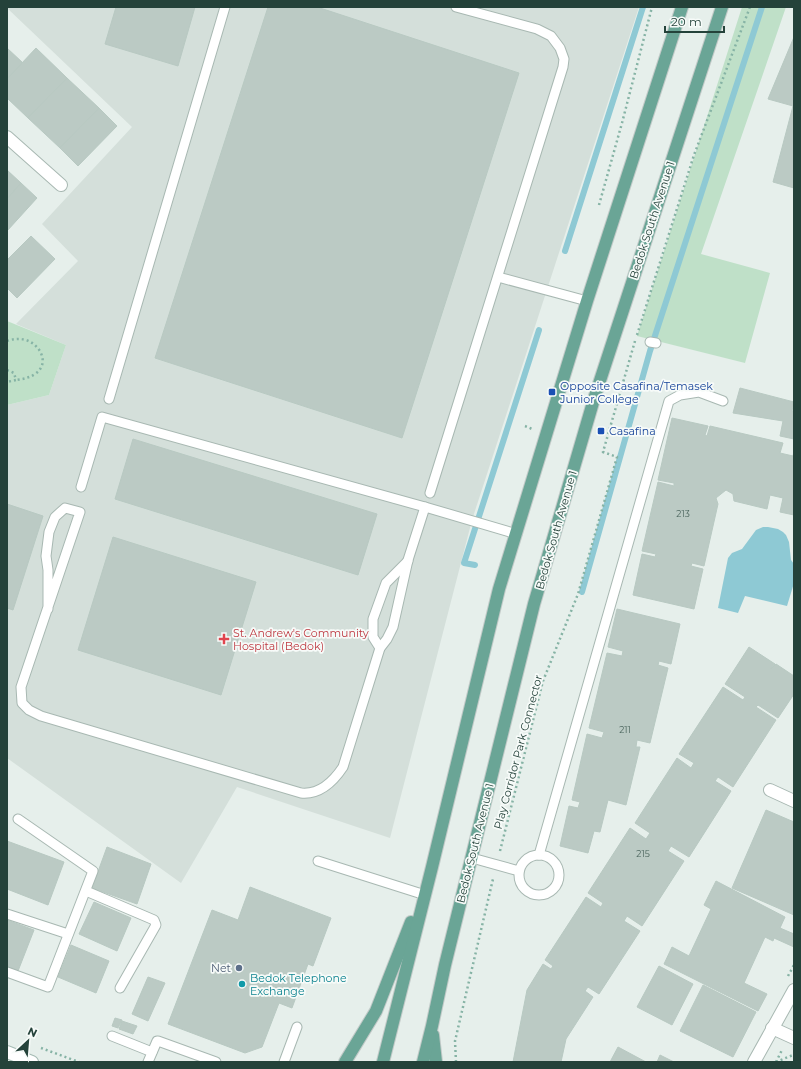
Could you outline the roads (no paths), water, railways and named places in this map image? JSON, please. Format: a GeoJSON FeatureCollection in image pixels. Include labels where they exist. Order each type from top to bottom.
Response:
{"type":"FeatureCollection","features":[{"type":"Feature","properties":{"kind":"main road"},"geometry":{"type":"LineString","coordinates":[[383,1062],[500,589],[587,301],[682,7]]}},
{"type":"Feature","properties":{"kind":"main road","name":"Bedok South Avenue 1"},"geometry":{"type":"LineString","coordinates":[[423,1062],[445,965],[534,604],[615,333],[722,7]]}},
{"type":"Feature","properties":{"kind":"main road"},"geometry":{"type":"LineString","coordinates":[[345,1062],[376,1011],[429,876]]}},
{"type":"Feature","properties":{"kind":"main road"},"geometry":{"type":"LineString","coordinates":[[432,1026],[436,1062]]}},
{"type":"Feature","properties":{"kind":"street"},"geometry":{"type":"LineString","coordinates":[[7,137],[61,185]]}},
{"type":"Feature","properties":{"kind":"street"},"geometry":{"type":"LineString","coordinates":[[770,790],[794,801]]}},
{"type":"Feature","properties":{"kind":"street"},"geometry":{"type":"LineString","coordinates":[[754,1062],[794,990]]}},
{"type":"Feature","properties":{"kind":"street"},"geometry":{"type":"LineString","coordinates":[[772,1028],[794,1038]]}},
{"type":"Feature","properties":{"kind":"street"},"geometry":{"type":"LineString","coordinates":[[7,1052],[32,1062]]}},
{"type":"Feature","properties":{"kind":"lane"},"geometry":{"type":"LineString","coordinates":[[109,399],[225,7]]}},
{"type":"Feature","properties":{"kind":"lane"},"geometry":{"type":"LineString","coordinates":[[430,493],[564,67],[564,59],[560,48],[551,36],[537,29],[456,7]]}},
{"type":"Feature","properties":{"kind":"lane"},"geometry":{"type":"LineString","coordinates":[[498,277],[587,301]]}},
{"type":"Feature","properties":{"kind":"lane"},"geometry":{"type":"LineString","coordinates":[[539,855],[669,401],[680,395],[699,392],[723,401]]}},
{"type":"Feature","properties":{"kind":"lane"},"geometry":{"type":"LineString","coordinates":[[81,487],[102,417],[517,534]]}},
{"type":"Feature","properties":{"kind":"lane"},"geometry":{"type":"LineString","coordinates":[[48,609],[48,570],[46,556],[49,532],[55,517],[65,508],[80,512],[48,609],[21,687],[22,703],[29,710],[41,716],[307,794],[325,787],[335,778],[343,767],[380,648],[387,639],[393,627],[408,560],[425,507]]}},
{"type":"Feature","properties":{"kind":"lane"},"geometry":{"type":"LineString","coordinates":[[380,648],[373,637],[373,619],[386,583],[408,560]]}},
{"type":"Feature","properties":{"kind":"lane"},"geometry":{"type":"LineString","coordinates":[[7,972],[48,986],[93,871],[18,819]]}},
{"type":"Feature","properties":{"kind":"lane"},"geometry":{"type":"LineString","coordinates":[[539,855],[552,860],[559,872],[556,886],[545,895],[538,896],[525,891],[518,878],[519,871],[521,865],[526,860],[532,856],[539,855]]}},
{"type":"Feature","properties":{"kind":"lane"},"geometry":{"type":"LineString","coordinates":[[472,858],[519,871]]}},
{"type":"Feature","properties":{"kind":"lane"},"geometry":{"type":"LineString","coordinates":[[318,861],[422,894]]}},
{"type":"Feature","properties":{"kind":"lane"},"geometry":{"type":"LineString","coordinates":[[86,891],[154,920],[156,925],[120,988]]}},
{"type":"Feature","properties":{"kind":"lane"},"geometry":{"type":"LineString","coordinates":[[7,914],[68,934]]}},
{"type":"Feature","properties":{"kind":"lane"},"geometry":{"type":"LineString","coordinates":[[284,1062],[297,1027]]}},
{"type":"Feature","properties":{"kind":"lane"},"geometry":{"type":"LineString","coordinates":[[112,1036],[152,1052]]}},
{"type":"Feature","properties":{"kind":"lane"},"geometry":{"type":"LineString","coordinates":[[148,1062],[157,1041],[216,1062]]}},
{"type":"Feature","properties":{"kind":"water"},"geometry":{"type":"Polygon","coordinates":[[[763,527],[778,529],[786,535],[789,542],[791,560],[794,564],[794,583],[787,606],[745,596],[738,613],[718,608],[728,558],[732,553],[742,549],[756,530],[763,527]]]}},
{"type":"Feature","properties":{"kind":"waterway"},"geometry":{"type":"LineString","coordinates":[[565,251],[643,7]]}},
{"type":"Feature","properties":{"kind":"waterway"},"geometry":{"type":"LineString","coordinates":[[582,592],[650,351],[762,7]]}},
{"type":"Feature","properties":{"kind":"waterway"},"geometry":{"type":"LineString","coordinates":[[475,565],[464,563],[539,330]]}},
{"type":"Feature","properties":{"kind":"place","name":"Opposite Casafina/Temasek Junior College"},"geometry":{"type":"Point","coordinates":[552,392]}},
{"type":"Feature","properties":{"kind":"place","name":"Casafina"},"geometry":{"type":"Point","coordinates":[601,431]}},
{"type":"Feature","properties":{"kind":"place","name":"St. Andrew's Community Hospital (Bedok)"},"geometry":{"type":"Point","coordinates":[224,639]}},
{"type":"Feature","properties":{"kind":"place","name":"Net"},"geometry":{"type":"Point","coordinates":[239,968]}},
{"type":"Feature","properties":{"kind":"place","name":"Bedok Telephone Exchange"},"geometry":{"type":"Point","coordinates":[242,984]}}]}
